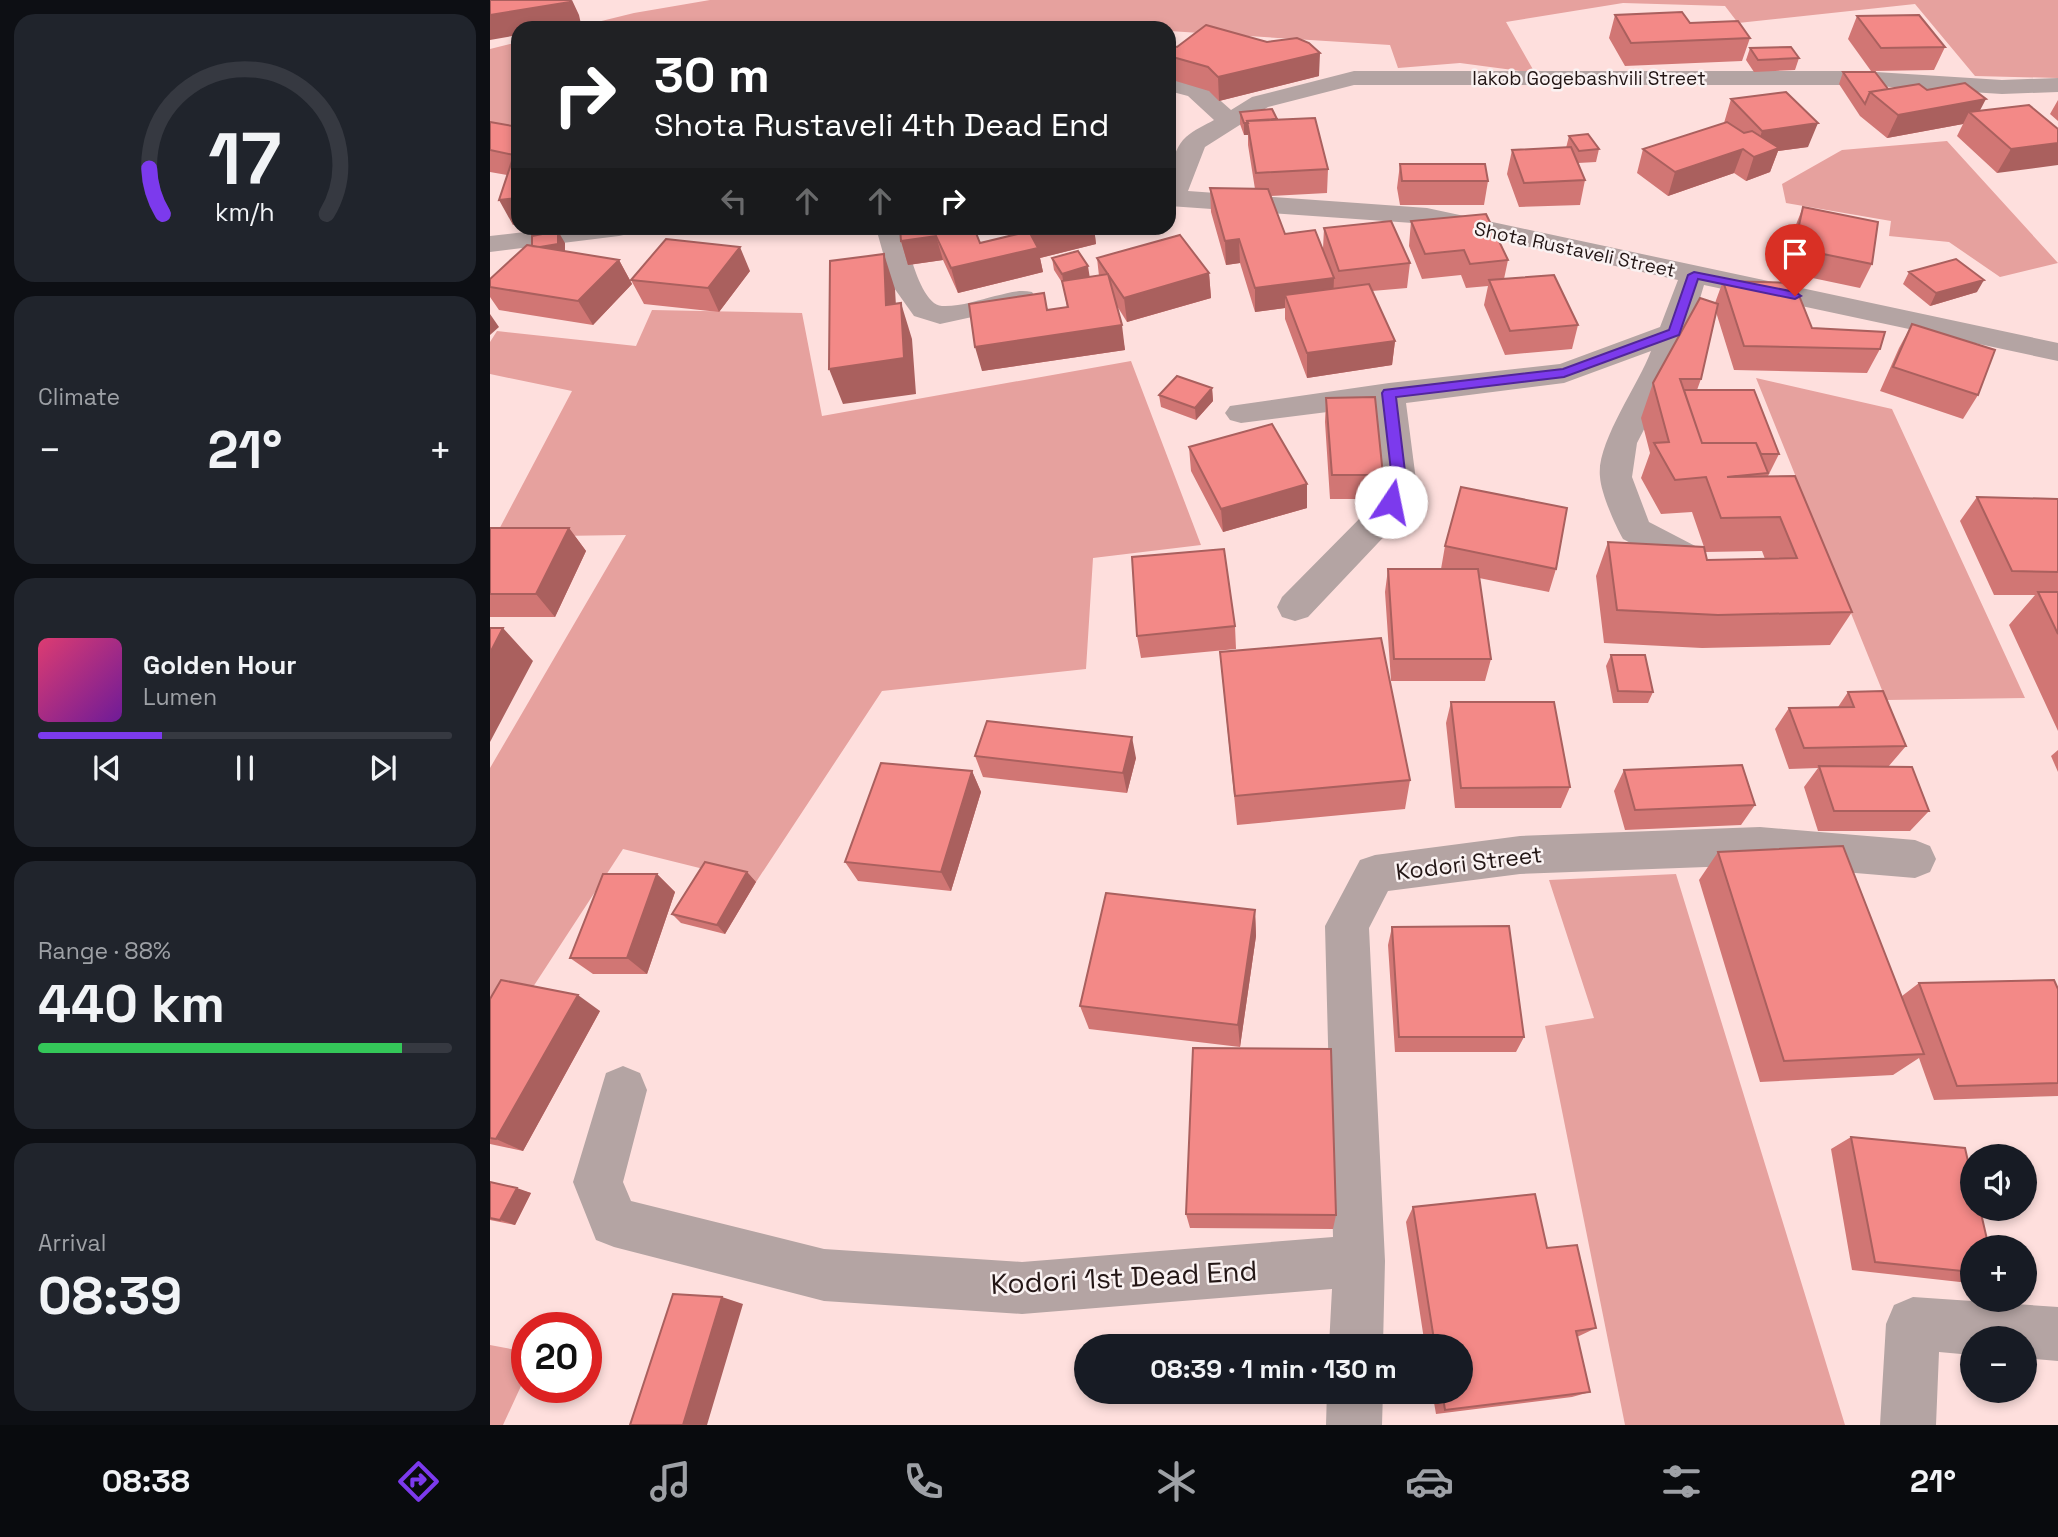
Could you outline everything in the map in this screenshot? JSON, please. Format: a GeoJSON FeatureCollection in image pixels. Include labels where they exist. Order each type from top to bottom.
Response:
{"type":"FeatureCollection","features":[{"type":"Feature","properties":{"kind":"street","name":"Iakob Gogebashvili Street"},"geometry":{"type":"LineString","coordinates":[[1176,186],[1194,143],[1260,102],[1354,78],[1860,78],[2002,87],[2058,85]]}},
{"type":"Feature","properties":{"kind":"street"},"geometry":{"type":"LineString","coordinates":[[1176,86],[1196,91],[1230,121]]}},
{"type":"Feature","properties":{"kind":"street","name":"Shota Rustaveli Street"},"geometry":{"type":"LineString","coordinates":[[1176,198],[1427,216],[2058,352]]}},
{"type":"Feature","properties":{"kind":"street"},"geometry":{"type":"LineString","coordinates":[[490,244],[563,235]]}},
{"type":"Feature","properties":{"kind":"street"},"geometry":{"type":"LineString","coordinates":[[891,235],[906,285],[925,310],[940,314],[963,312],[1034,295]]}},
{"type":"Feature","properties":{"kind":"street"},"geometry":{"type":"LineString","coordinates":[[1689,558],[1635,530],[1616,477],[1621,443],[1656,377],[1694,275]]}},
{"type":"Feature","properties":{"kind":"street"},"geometry":{"type":"LineString","coordinates":[[1241,413],[1564,373],[1675,332]]}},
{"type":"Feature","properties":{"kind":"street"},"geometry":{"type":"LineString","coordinates":[[1295,607],[1383,516],[1400,488],[1389,393]]}},
{"type":"Feature","properties":{"kind":"street","name":"Kodori Street"},"geometry":{"type":"LineString","coordinates":[[1356,1334],[1359,1261],[1347,926],[1375,874],[1520,855],[1760,846],[1915,859]]}},
{"type":"Feature","properties":{"kind":"street","name":"Kodori 1st Dead End"},"geometry":{"type":"LineString","coordinates":[[623,1090],[598,1182],[614,1222],[824,1275],[1022,1288],[1359,1261]]}},
{"type":"Feature","properties":{"kind":"street"},"geometry":{"type":"LineString","coordinates":[[1908,1425],[1913,1324],[2058,1334]]}},
{"type":"Feature","properties":{"kind":"street"},"geometry":{"type":"LineString","coordinates":[[1354,1425],[1355,1404]]}},
{"type":"Feature","properties":{"kind":"shaded area"},"geometry":{"type":"Polygon","coordinates":[[[710,0],[2058,0],[2058,78],[1975,76],[1915,4],[1738,23],[1725,6],[1623,3],[1506,22],[1535,73],[1460,63],[1398,68],[1390,45],[1176,31],[1176,21],[601,21],[710,0]]]}},
{"type":"Feature","properties":{"kind":"shaded area"},"geometry":{"type":"Polygon","coordinates":[[[511,44],[511,138],[490,133],[490,49],[511,44]]]}},
{"type":"Feature","properties":{"kind":"shaded area"},"geometry":{"type":"Polygon","coordinates":[[[1947,141],[2058,263],[2000,277],[1949,242],[1889,236],[1891,221],[1786,203],[1782,184],[1842,150],[1947,141]]]}},
{"type":"Feature","properties":{"kind":"shaded area"},"geometry":{"type":"Polygon","coordinates":[[[652,310],[802,313],[822,416],[1131,361],[1201,545],[1093,558],[1086,669],[882,691],[756,882],[623,849],[490,1053],[490,768],[626,535],[495,537],[572,391],[490,374],[490,342],[497,331],[636,346],[652,310]]]}},
{"type":"Feature","properties":{"kind":"shaded area"},"geometry":{"type":"Polygon","coordinates":[[[1756,378],[1892,409],[2025,698],[1886,700],[1756,378]]]}},
{"type":"Feature","properties":{"kind":"shaded area"},"geometry":{"type":"Polygon","coordinates":[[[1676,874],[1845,1425],[1625,1425],[1545,1026],[1594,1018],[1549,880],[1676,874]]]}},
{"type":"Feature","properties":{"kind":"shaded area"},"geometry":{"type":"Polygon","coordinates":[[[490,1345],[511,1349],[511,1403],[513,1403],[503,1425],[490,1425],[490,1345]]]}},
{"type":"Feature","properties":{"kind":"building"},"geometry":{"type":"Polygon","coordinates":[[[490,0],[570,0],[570,2],[490,15],[490,0]]]}},
{"type":"Feature","properties":{"kind":"building"},"geometry":{"type":"Polygon","coordinates":[[[1682,12],[1690,23],[1738,21],[1750,38],[1631,43],[1615,15],[1682,12]]]}},
{"type":"Feature","properties":{"kind":"building"},"geometry":{"type":"Polygon","coordinates":[[[1919,15],[1945,47],[1881,48],[1857,16],[1919,15]]]}},
{"type":"Feature","properties":{"kind":"building"},"geometry":{"type":"Polygon","coordinates":[[[1206,25],[1267,42],[1297,38],[1309,43],[1320,53],[1218,77],[1208,67],[1176,58],[1177,47],[1206,25]]]}},
{"type":"Feature","properties":{"kind":"building"},"geometry":{"type":"Polygon","coordinates":[[[1791,47],[1799,58],[1758,60],[1750,48],[1791,47]]]}},
{"type":"Feature","properties":{"kind":"building"},"geometry":{"type":"Polygon","coordinates":[[[1843,72],[1875,72],[1888,89],[1870,92],[1865,104],[1843,72]]]}},
{"type":"Feature","properties":{"kind":"building"},"geometry":{"type":"Polygon","coordinates":[[[1965,83],[1986,99],[1898,115],[1870,92],[1919,84],[1927,90],[1965,83]]]}},
{"type":"Feature","properties":{"kind":"building"},"geometry":{"type":"Polygon","coordinates":[[[1786,92],[1818,123],[1762,131],[1731,99],[1786,92]]]}},
{"type":"Feature","properties":{"kind":"building"},"geometry":{"type":"Polygon","coordinates":[[[2029,105],[2058,129],[2058,143],[2011,149],[1969,112],[2029,105]]]}},
{"type":"Feature","properties":{"kind":"building"},"geometry":{"type":"Polygon","coordinates":[[[1272,109],[1277,119],[1247,121],[1248,123],[1244,123],[1240,112],[1272,109]]]}},
{"type":"Feature","properties":{"kind":"building"},"geometry":{"type":"Polygon","coordinates":[[[1315,118],[1328,169],[1256,173],[1247,121],[1315,118]]]}},
{"type":"Feature","properties":{"kind":"building"},"geometry":{"type":"Polygon","coordinates":[[[490,122],[511,126],[511,154],[490,150],[490,122]]]}},
{"type":"Feature","properties":{"kind":"building"},"geometry":{"type":"Polygon","coordinates":[[[1727,122],[1744,133],[1752,131],[1779,148],[1754,157],[1743,149],[1675,172],[1643,149],[1727,122]]]}},
{"type":"Feature","properties":{"kind":"building"},"geometry":{"type":"Polygon","coordinates":[[[1588,134],[1599,149],[1579,151],[1569,136],[1588,134]]]}},
{"type":"Feature","properties":{"kind":"building"},"geometry":{"type":"Polygon","coordinates":[[[1571,147],[1585,180],[1524,183],[1512,150],[1571,147]]]}},
{"type":"Feature","properties":{"kind":"building"},"geometry":{"type":"Polygon","coordinates":[[[511,164],[511,199],[499,200],[511,164]]]}},
{"type":"Feature","properties":{"kind":"building"},"geometry":{"type":"Polygon","coordinates":[[[1400,164],[1485,164],[1488,181],[1402,181],[1400,164]]]}},
{"type":"Feature","properties":{"kind":"building"},"geometry":{"type":"Polygon","coordinates":[[[1210,188],[1268,189],[1285,234],[1315,230],[1334,278],[1255,288],[1239,239],[1225,241],[1210,188]]]}},
{"type":"Feature","properties":{"kind":"building"},"geometry":{"type":"Polygon","coordinates":[[[1803,207],[1878,222],[1872,264],[1794,248],[1803,207]]]}},
{"type":"Feature","properties":{"kind":"building"},"geometry":{"type":"Polygon","coordinates":[[[1486,214],[1508,260],[1470,264],[1464,250],[1425,254],[1411,221],[1486,214]]]}},
{"type":"Feature","properties":{"kind":"building"},"geometry":{"type":"Polygon","coordinates":[[[1391,221],[1410,263],[1339,271],[1324,228],[1391,221]]]}},
{"type":"Feature","properties":{"kind":"building"},"geometry":{"type":"Polygon","coordinates":[[[558,235],[558,244],[532,246],[532,236],[558,235]]]}},
{"type":"Feature","properties":{"kind":"building"},"geometry":{"type":"Polygon","coordinates":[[[901,235],[977,235],[980,243],[1013,235],[1031,235],[1038,248],[951,268],[936,236],[901,241],[901,235]]]}},
{"type":"Feature","properties":{"kind":"building"},"geometry":{"type":"Polygon","coordinates":[[[1180,235],[1209,273],[1124,298],[1097,258],[1180,235]]]}},
{"type":"Feature","properties":{"kind":"building"},"geometry":{"type":"Polygon","coordinates":[[[666,239],[740,247],[708,288],[631,280],[666,239]]]}},
{"type":"Feature","properties":{"kind":"building"},"geometry":{"type":"Polygon","coordinates":[[[527,245],[619,260],[578,301],[490,287],[490,279],[527,245]]]}},
{"type":"Feature","properties":{"kind":"building"},"geometry":{"type":"Polygon","coordinates":[[[1078,251],[1088,266],[1062,274],[1052,258],[1078,251]]]}},
{"type":"Feature","properties":{"kind":"building"},"geometry":{"type":"Polygon","coordinates":[[[884,254],[886,305],[901,303],[904,358],[829,369],[830,261],[884,254]]]}},
{"type":"Feature","properties":{"kind":"building"},"geometry":{"type":"Polygon","coordinates":[[[1956,259],[1984,280],[1936,293],[1909,272],[1956,259]]]}},
{"type":"Feature","properties":{"kind":"building"},"geometry":{"type":"Polygon","coordinates":[[[1108,274],[1122,325],[975,347],[969,304],[1044,293],[1047,310],[1068,307],[1062,281],[1108,274]]]}},
{"type":"Feature","properties":{"kind":"building"},"geometry":{"type":"Polygon","coordinates":[[[1554,275],[1578,325],[1510,331],[1489,280],[1554,275]]]}},
{"type":"Feature","properties":{"kind":"building"},"geometry":{"type":"Polygon","coordinates":[[[1723,281],[1794,283],[1812,328],[1885,332],[1880,349],[1744,346],[1723,281]]]}},
{"type":"Feature","properties":{"kind":"building"},"geometry":{"type":"Polygon","coordinates":[[[1369,284],[1395,341],[1307,353],[1285,295],[1369,284]]]}},
{"type":"Feature","properties":{"kind":"building"},"geometry":{"type":"Polygon","coordinates":[[[1700,298],[1718,304],[1701,379],[1680,379],[1702,443],[1756,443],[1768,473],[1727,477],[1795,476],[1852,612],[1718,615],[1617,610],[1608,542],[1704,547],[1707,560],[1797,558],[1780,517],[1721,518],[1706,477],[1675,480],[1654,443],[1669,442],[1653,383],[1700,298]]]}},
{"type":"Feature","properties":{"kind":"building"},"geometry":{"type":"Polygon","coordinates":[[[1912,324],[1995,350],[1978,395],[1893,367],[1912,324]]]}},
{"type":"Feature","properties":{"kind":"building"},"geometry":{"type":"Polygon","coordinates":[[[1177,376],[1212,388],[1195,408],[1159,395],[1177,376]]]}},
{"type":"Feature","properties":{"kind":"building"},"geometry":{"type":"Polygon","coordinates":[[[1684,390],[1754,390],[1779,454],[1761,454],[1756,443],[1702,443],[1684,390]]]}},
{"type":"Feature","properties":{"kind":"building"},"geometry":{"type":"Polygon","coordinates":[[[1375,397],[1383,475],[1332,475],[1326,398],[1375,397]]]}},
{"type":"Feature","properties":{"kind":"building"},"geometry":{"type":"Polygon","coordinates":[[[1272,424],[1307,484],[1221,509],[1189,447],[1272,424]]]}},
{"type":"Feature","properties":{"kind":"building"},"geometry":{"type":"Polygon","coordinates":[[[1461,487],[1567,508],[1556,569],[1445,546],[1461,487]]]}},
{"type":"Feature","properties":{"kind":"building"},"geometry":{"type":"Polygon","coordinates":[[[1977,497],[2058,499],[2058,572],[2012,571],[1977,497]]]}},
{"type":"Feature","properties":{"kind":"building"},"geometry":{"type":"Polygon","coordinates":[[[490,528],[569,528],[536,594],[490,594],[490,528]]]}},
{"type":"Feature","properties":{"kind":"building"},"geometry":{"type":"Polygon","coordinates":[[[1224,549],[1235,626],[1137,636],[1132,557],[1224,549]]]}},
{"type":"Feature","properties":{"kind":"building"},"geometry":{"type":"Polygon","coordinates":[[[1388,569],[1478,569],[1491,659],[1394,659],[1388,569]]]}},
{"type":"Feature","properties":{"kind":"building"},"geometry":{"type":"Polygon","coordinates":[[[2038,592],[2058,592],[2058,634],[2038,592]]]}},
{"type":"Feature","properties":{"kind":"building"},"geometry":{"type":"Polygon","coordinates":[[[490,628],[503,628],[490,653],[490,628]]]}},
{"type":"Feature","properties":{"kind":"building"},"geometry":{"type":"Polygon","coordinates":[[[1381,638],[1410,780],[1235,796],[1220,652],[1381,638]]]}},
{"type":"Feature","properties":{"kind":"building"},"geometry":{"type":"Polygon","coordinates":[[[1611,655],[1645,655],[1653,692],[1618,691],[1611,655]]]}},
{"type":"Feature","properties":{"kind":"building"},"geometry":{"type":"Polygon","coordinates":[[[1883,691],[1906,746],[1804,748],[1789,708],[1854,707],[1848,692],[1883,691]]]}},
{"type":"Feature","properties":{"kind":"building"},"geometry":{"type":"Polygon","coordinates":[[[1451,702],[1554,702],[1570,787],[1461,788],[1451,702]]]}},
{"type":"Feature","properties":{"kind":"building"},"geometry":{"type":"Polygon","coordinates":[[[987,721],[1132,737],[1123,773],[975,756],[987,721]]]}},
{"type":"Feature","properties":{"kind":"building"},"geometry":{"type":"Polygon","coordinates":[[[881,763],[972,771],[941,872],[845,862],[881,763]]]}},
{"type":"Feature","properties":{"kind":"building"},"geometry":{"type":"Polygon","coordinates":[[[1742,765],[1755,805],[1635,810],[1624,770],[1742,765]]]}},
{"type":"Feature","properties":{"kind":"building"},"geometry":{"type":"Polygon","coordinates":[[[1819,766],[1912,767],[1929,811],[1834,811],[1819,766]]]}},
{"type":"Feature","properties":{"kind":"building"},"geometry":{"type":"Polygon","coordinates":[[[1843,846],[1924,1054],[1784,1061],[1718,852],[1843,846]]]}},
{"type":"Feature","properties":{"kind":"building"},"geometry":{"type":"Polygon","coordinates":[[[705,862],[747,872],[717,925],[672,914],[705,862]]]}},
{"type":"Feature","properties":{"kind":"building"},"geometry":{"type":"Polygon","coordinates":[[[603,874],[657,874],[627,958],[570,958],[603,874]]]}},
{"type":"Feature","properties":{"kind":"building"},"geometry":{"type":"Polygon","coordinates":[[[1106,893],[1255,910],[1238,1025],[1080,1006],[1106,893]]]}},
{"type":"Feature","properties":{"kind":"building"},"geometry":{"type":"Polygon","coordinates":[[[1509,926],[1524,1037],[1399,1037],[1392,927],[1509,926]]]}},
{"type":"Feature","properties":{"kind":"building"},"geometry":{"type":"Polygon","coordinates":[[[501,980],[578,995],[496,1139],[490,1138],[490,999],[501,980]]]}},
{"type":"Feature","properties":{"kind":"building"},"geometry":{"type":"Polygon","coordinates":[[[2054,980],[2058,989],[2058,1083],[1957,1086],[1919,983],[2054,980]]]}},
{"type":"Feature","properties":{"kind":"building"},"geometry":{"type":"Polygon","coordinates":[[[1193,1048],[1331,1049],[1336,1215],[1186,1214],[1193,1048]]]}},
{"type":"Feature","properties":{"kind":"building"},"geometry":{"type":"Polygon","coordinates":[[[1851,1137],[1960,1148],[1960,1221],[1983,1221],[1986,1235],[1960,1235],[1960,1271],[1875,1262],[1851,1137]]]}},
{"type":"Feature","properties":{"kind":"building"},"geometry":{"type":"Polygon","coordinates":[[[490,1182],[517,1188],[500,1220],[490,1218],[490,1182]]]}},
{"type":"Feature","properties":{"kind":"building"},"geometry":{"type":"Polygon","coordinates":[[[1535,1194],[1547,1248],[1577,1245],[1596,1328],[1576,1331],[1590,1392],[1445,1410],[1444,1404],[1473,1404],[1473,1334],[1433,1334],[1413,1207],[1535,1194]]]}},
{"type":"Feature","properties":{"kind":"building"},"geometry":{"type":"Polygon","coordinates":[[[673,1294],[722,1297],[683,1425],[630,1425],[673,1294]]]}},
{"type":"Feature","properties":{"kind":"route"},"geometry":{"type":"LineString","coordinates":[[1391,502],[1400,488],[1389,393],[1564,373],[1675,332],[1694,275],[1795,296]]}}]}
